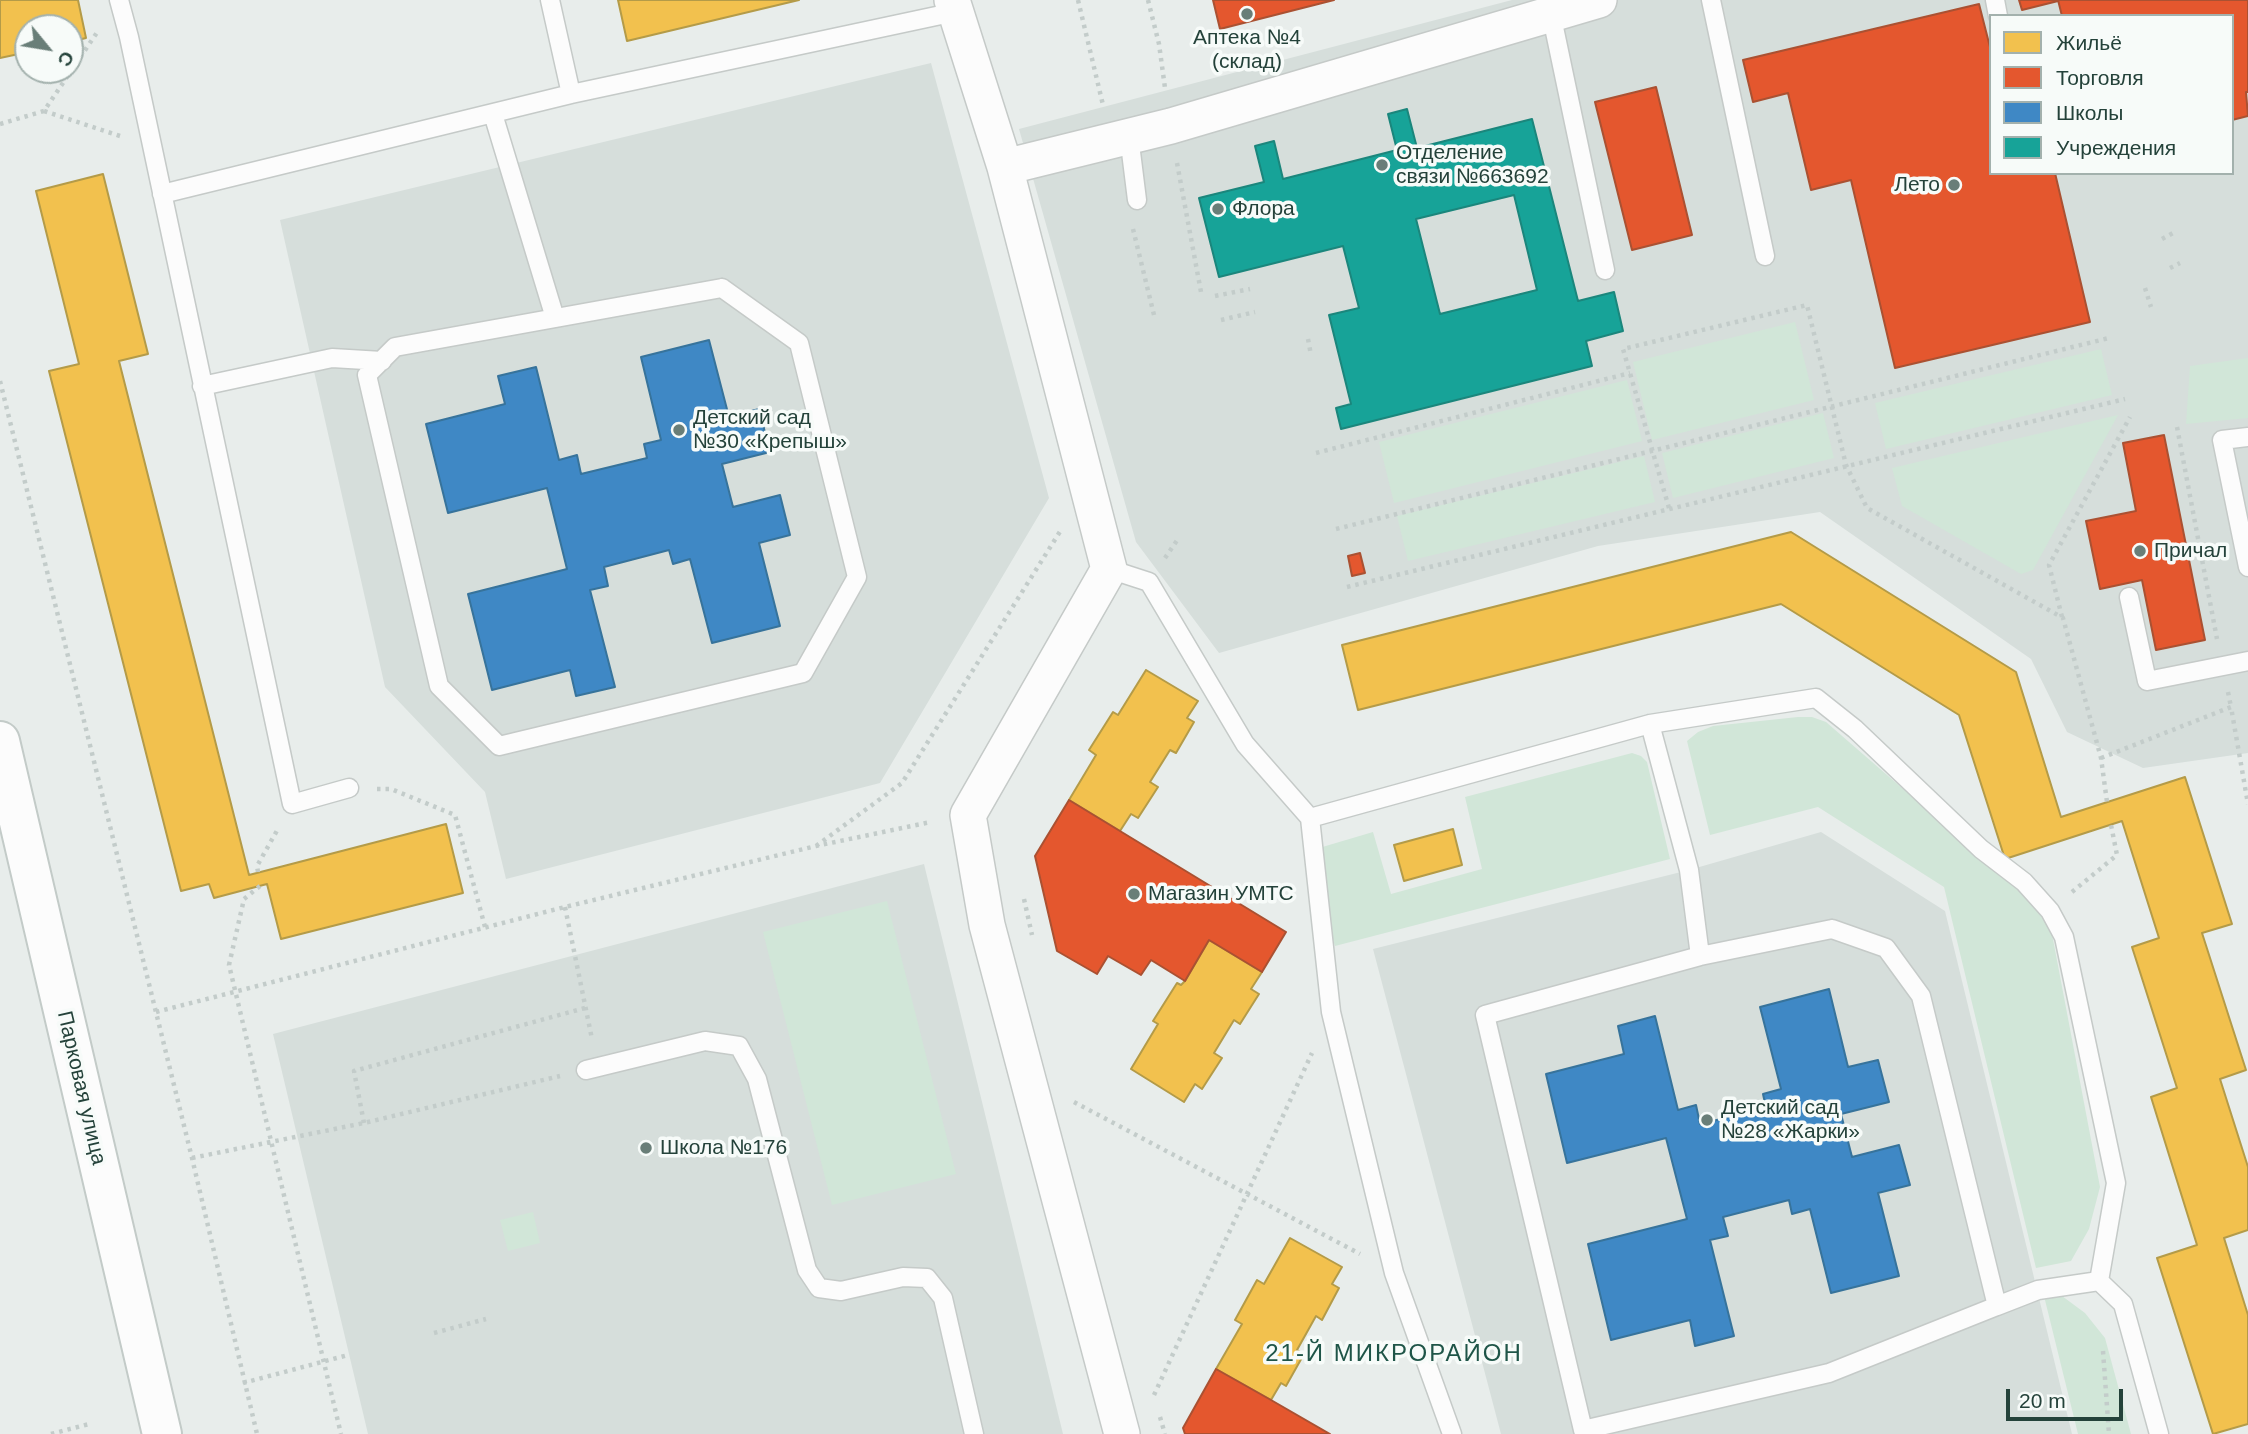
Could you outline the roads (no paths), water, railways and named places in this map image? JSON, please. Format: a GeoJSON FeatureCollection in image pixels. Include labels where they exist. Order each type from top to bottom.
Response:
{"type":"FeatureCollection","features":[{"type":"Feature","properties":{"kind":"street"},"geometry":{"type":"LineString","coordinates":[[1005,167],[1171,126],[1599,0]]}},
{"type":"Feature","properties":{"kind":"street"},"geometry":{"type":"LineString","coordinates":[[954,6],[1005,167],[1109,569],[968,815],[987,925],[1122,1434]]}},
{"type":"Feature","properties":{"kind":"street","name":"Парковая улица"},"geometry":{"type":"LineString","coordinates":[[0,741],[162,1434]]}},
{"type":"Feature","properties":{"kind":"lane"},"geometry":{"type":"LineString","coordinates":[[119,0],[292,804],[349,788]]}},
{"type":"Feature","properties":{"kind":"lane"},"geometry":{"type":"LineString","coordinates":[[550,0],[571,94]]}},
{"type":"Feature","properties":{"kind":"lane"},"geometry":{"type":"LineString","coordinates":[[1711,0],[1765,256]]}},
{"type":"Feature","properties":{"kind":"lane"},"geometry":{"type":"LineString","coordinates":[[162,194],[571,94],[954,6]]}},
{"type":"Feature","properties":{"kind":"lane"},"geometry":{"type":"LineString","coordinates":[[1551,13],[1605,270]]}},
{"type":"Feature","properties":{"kind":"lane"},"geometry":{"type":"LineString","coordinates":[[493,114],[555,318]]}},
{"type":"Feature","properties":{"kind":"lane"},"geometry":{"type":"LineString","coordinates":[[1129,136],[1137,200]]}},
{"type":"Feature","properties":{"kind":"lane"},"geometry":{"type":"LineString","coordinates":[[722,288],[799,343],[857,577],[803,673],[499,746],[439,686],[367,375],[382,360],[395,346],[722,288]]}},
{"type":"Feature","properties":{"kind":"lane"},"geometry":{"type":"LineString","coordinates":[[202,386],[332,358],[382,360]]}},
{"type":"Feature","properties":{"kind":"lane"},"geometry":{"type":"LineString","coordinates":[[2248,437],[2222,440],[2248,567]]}},
{"type":"Feature","properties":{"kind":"lane"},"geometry":{"type":"LineString","coordinates":[[1109,569],[1149,582],[1245,744],[1310,818],[1331,1012],[1394,1273],[1452,1434]]}},
{"type":"Feature","properties":{"kind":"lane"},"geometry":{"type":"LineString","coordinates":[[2129,597],[2147,681],[2248,661]]}},
{"type":"Feature","properties":{"kind":"lane"},"geometry":{"type":"LineString","coordinates":[[1310,818],[1650,724],[1816,698],[1855,729],[1981,849],[2024,882],[2050,911],[2064,937],[2116,1183],[2099,1281]]}},
{"type":"Feature","properties":{"kind":"lane"},"geometry":{"type":"LineString","coordinates":[[1650,724],[1689,870],[1700,956]]}},
{"type":"Feature","properties":{"kind":"lane"},"geometry":{"type":"LineString","coordinates":[[1997,1306],[1921,996],[1886,947],[1832,929],[1700,956],[1485,1015],[1583,1430],[1829,1373],[2038,1290],[2099,1281]]}},
{"type":"Feature","properties":{"kind":"lane"},"geometry":{"type":"LineString","coordinates":[[592,1068],[705,1041],[738,1046],[757,1079],[807,1270],[819,1288],[841,1291],[903,1277],[927,1278],[943,1298],[974,1434]]}},
{"type":"Feature","properties":{"kind":"lane"},"geometry":{"type":"LineString","coordinates":[[2099,1281],[2123,1304],[2159,1434]]}},
{"type":"Feature","properties":{"kind":"place","name":"Аптека №4 (склад)"},"geometry":{"type":"Point","coordinates":[1247,14]}},
{"type":"Feature","properties":{"kind":"place","name":"Отделение связи №663692"},"geometry":{"type":"Point","coordinates":[1382,165]}},
{"type":"Feature","properties":{"kind":"place","name":"Лето"},"geometry":{"type":"Point","coordinates":[1954,185]}},
{"type":"Feature","properties":{"kind":"place","name":"Флора"},"geometry":{"type":"Point","coordinates":[1218,209]}},
{"type":"Feature","properties":{"kind":"place","name":"Детский сад №30 «Крепыш»"},"geometry":{"type":"Point","coordinates":[679,430]}},
{"type":"Feature","properties":{"kind":"place","name":"Причал"},"geometry":{"type":"Point","coordinates":[2140,551]}},
{"type":"Feature","properties":{"kind":"place","name":"Магазин УМТС"},"geometry":{"type":"Point","coordinates":[1134,894]}},
{"type":"Feature","properties":{"kind":"place","name":"Детский сад №28 «Жарки»"},"geometry":{"type":"Point","coordinates":[1707,1120]}},
{"type":"Feature","properties":{"kind":"place","name":"Школа №176"},"geometry":{"type":"Point","coordinates":[646,1148]}},
{"type":"Feature","properties":{"kind":"district","name":"21-Й МИКРОРАЙОН"},"geometry":{"type":"Point","coordinates":[1394,1354]}}]}
